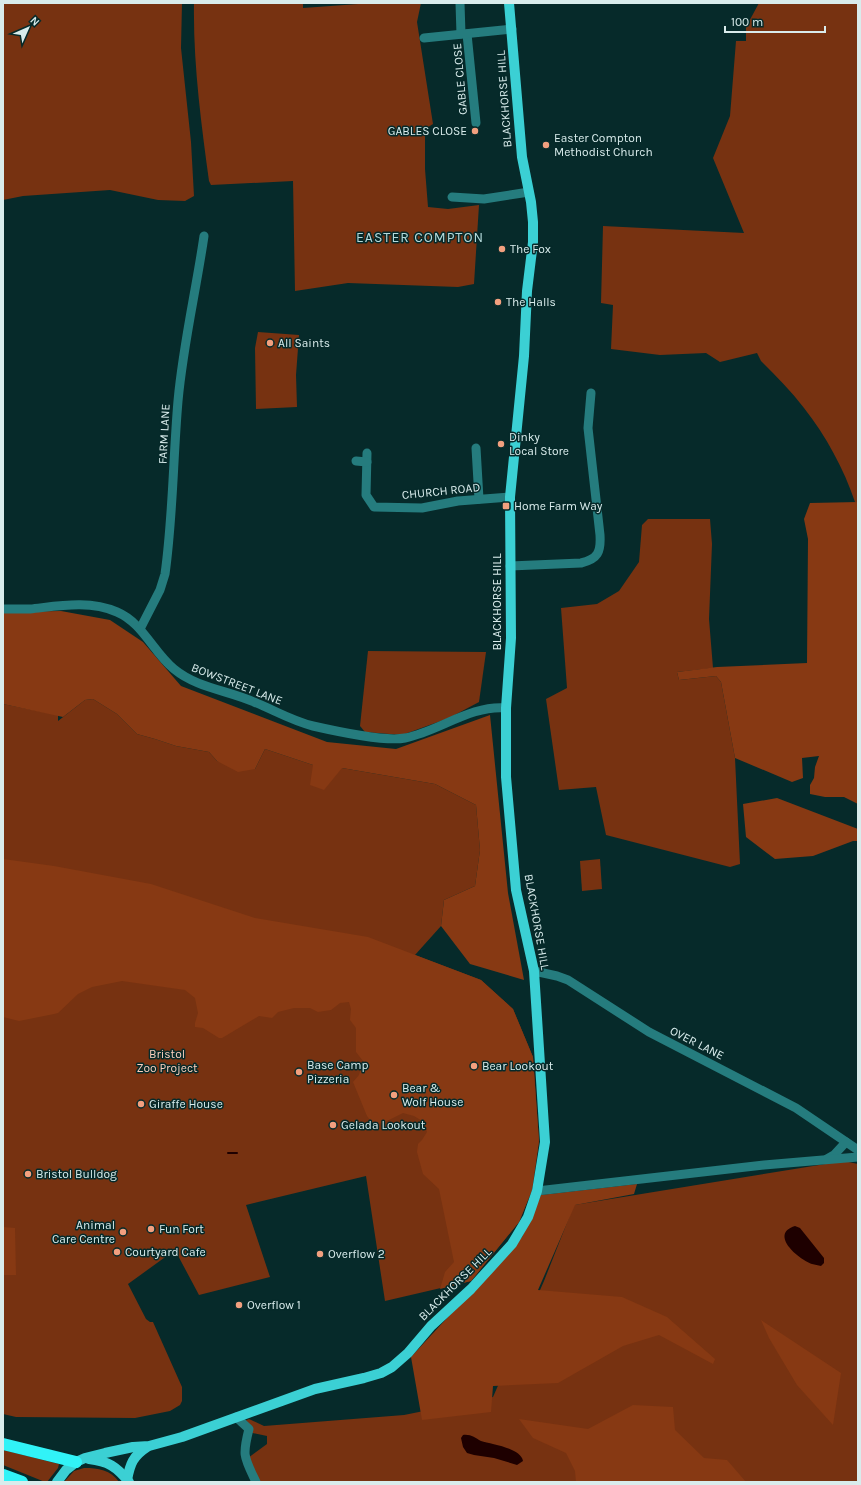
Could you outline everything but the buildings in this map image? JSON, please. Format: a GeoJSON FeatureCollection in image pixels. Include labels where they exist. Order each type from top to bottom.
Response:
{"type":"FeatureCollection","features":[{"type":"Feature","properties":{"kind":"highway"},"geometry":{"type":"LineString","coordinates":[[3,1444],[81,1460]]}},
{"type":"Feature","properties":{"kind":"highway"},"geometry":{"type":"LineString","coordinates":[[3,1475],[22,1482]]}},
{"type":"Feature","properties":{"kind":"main road","name":"BLACKHORSE HILL"},"geometry":{"type":"LineString","coordinates":[[81,1460],[104,1453],[149,1446],[182,1437],[315,1389],[364,1378],[381,1373],[392,1367],[408,1354],[431,1326],[471,1289],[512,1244],[528,1217],[537,1191],[544,1142],[534,971],[516,890],[506,777],[506,708],[511,638],[510,497],[524,356],[527,291],[533,242],[533,222],[522,156],[509,3]]}},
{"type":"Feature","properties":{"kind":"main road"},"geometry":{"type":"LineString","coordinates":[[128,1481],[131,1462],[139,1452],[149,1446]]}},
{"type":"Feature","properties":{"kind":"main road"},"geometry":{"type":"LineString","coordinates":[[57,1482],[66,1470],[81,1460],[99,1460],[112,1465],[128,1481]]}},
{"type":"Feature","properties":{"kind":"street","name":"GABLE CLOSE"},"geometry":{"type":"LineString","coordinates":[[460,3],[476,123]]}},
{"type":"Feature","properties":{"kind":"street"},"geometry":{"type":"LineString","coordinates":[[424,38],[512,30]]}},
{"type":"Feature","properties":{"kind":"street"},"geometry":{"type":"LineString","coordinates":[[452,197],[484,199],[529,192]]}},
{"type":"Feature","properties":{"kind":"street","name":"FARM LANE"},"geometry":{"type":"LineString","coordinates":[[140,630],[160,590],[165,574],[181,375],[190,309],[198,280],[204,236]]}},
{"type":"Feature","properties":{"kind":"street"},"geometry":{"type":"LineString","coordinates":[[510,566],[581,563],[591,560],[598,553],[601,546],[588,428],[590,393]]}},
{"type":"Feature","properties":{"kind":"street"},"geometry":{"type":"LineString","coordinates":[[476,448],[479,499]]}},
{"type":"Feature","properties":{"kind":"street","name":"CHURCH ROAD"},"geometry":{"type":"LineString","coordinates":[[356,461],[367,457],[366,495],[374,507],[422,508],[435,504],[510,497]]}},
{"type":"Feature","properties":{"kind":"street","name":"BOWSTREET LANE"},"geometry":{"type":"LineString","coordinates":[[3,609],[28,609],[72,604],[88,605],[117,612],[128,619],[140,630],[172,667],[184,678],[253,701],[297,722],[312,726],[374,736],[404,738],[418,734],[464,715],[492,707],[506,708]]}},
{"type":"Feature","properties":{"kind":"street","name":"OVER LANE"},"geometry":{"type":"LineString","coordinates":[[534,971],[568,980],[649,1032],[796,1108],[858,1150]]}},
{"type":"Feature","properties":{"kind":"street"},"geometry":{"type":"LineString","coordinates":[[828,1159],[834,1155],[846,1142]]}},
{"type":"Feature","properties":{"kind":"street"},"geometry":{"type":"LineString","coordinates":[[537,1191],[764,1165],[858,1157]]}},
{"type":"Feature","properties":{"kind":"street"},"geometry":{"type":"LineString","coordinates":[[236,1417],[249,1429],[244,1453],[256,1482]]}},
{"type":"Feature","properties":{"kind":"green space"},"geometry":{"type":"Polygon","coordinates":[[[3,3],[182,3],[181,48],[191,142],[194,196],[185,201],[158,200],[110,190],[23,196],[3,200],[3,3]]]}},
{"type":"Feature","properties":{"kind":"green space"},"geometry":{"type":"Polygon","coordinates":[[[194,3],[303,3],[303,8],[372,3],[421,3],[417,22],[433,124],[425,129],[425,169],[428,207],[448,209],[479,205],[474,284],[458,287],[348,283],[295,291],[293,181],[211,185],[209,181],[196,70],[194,3]]]}},
{"type":"Feature","properties":{"kind":"green space"},"geometry":{"type":"Polygon","coordinates":[[[759,3],[858,3],[858,502],[855,502],[840,465],[820,430],[794,396],[761,361],[757,353],[720,362],[706,353],[660,355],[611,349],[613,305],[601,303],[603,226],[744,233],[713,158],[730,116],[736,41],[746,41],[746,27],[759,3]]]}},
{"type":"Feature","properties":{"kind":"green space"},"geometry":{"type":"Polygon","coordinates":[[[258,332],[299,335],[296,375],[297,407],[256,409],[255,348],[258,332]]]}},
{"type":"Feature","properties":{"kind":"green space"},"geometry":{"type":"Polygon","coordinates":[[[648,519],[710,519],[712,544],[709,619],[713,668],[677,672],[679,680],[716,676],[721,682],[735,758],[740,864],[730,867],[606,835],[596,787],[559,790],[546,699],[567,688],[561,608],[597,604],[619,591],[639,562],[642,525],[648,519]]]}},
{"type":"Feature","properties":{"kind":"green space"},"geometry":{"type":"Polygon","coordinates":[[[368,651],[486,652],[479,702],[449,718],[402,735],[365,732],[360,726],[368,651]]]}},
{"type":"Feature","properties":{"kind":"green space","name":"Bristol Zoo Project"},"geometry":{"type":"Polygon","coordinates":[[[93,699],[117,714],[137,734],[176,746],[209,752],[217,761],[255,769],[265,749],[313,765],[342,768],[435,784],[476,805],[480,850],[475,886],[444,900],[441,926],[415,955],[481,980],[513,1009],[533,1057],[539,1141],[532,1190],[519,1222],[471,1281],[385,1301],[366,1176],[246,1205],[270,1277],[199,1295],[175,1250],[128,1284],[146,1319],[153,1322],[182,1387],[182,1401],[180,1405],[170,1411],[135,1418],[16,1417],[3,1414],[3,704],[58,715],[58,721],[85,700],[93,699]]]}},
{"type":"Feature","properties":{"kind":"green space"},"geometry":{"type":"Polygon","coordinates":[[[600,859],[602,889],[582,891],[580,861],[600,859]]]}},
{"type":"Feature","properties":{"kind":"green space"},"geometry":{"type":"Polygon","coordinates":[[[844,1161],[858,1164],[858,1482],[260,1482],[248,1458],[267,1444],[267,1436],[248,1432],[242,1422],[249,1419],[264,1426],[404,1415],[493,1397],[544,1281],[574,1205],[844,1161]]]}},
{"type":"Feature","properties":{"kind":"green space"},"geometry":{"type":"Polygon","coordinates":[[[3,1450],[59,1464],[58,1468],[47,1482],[45,1482],[3,1465],[3,1450]]]}},
{"type":"Feature","properties":{"kind":"green space"},"geometry":{"type":"Polygon","coordinates":[[[84,1468],[104,1470],[116,1478],[119,1482],[64,1482],[74,1471],[84,1468]]]}},
{"type":"Feature","properties":{"kind":"shaded area"},"geometry":{"type":"Polygon","coordinates":[[[858,502],[858,804],[844,797],[825,797],[810,794],[810,785],[814,778],[815,767],[819,756],[802,758],[803,778],[792,782],[735,758],[721,682],[716,676],[679,680],[677,672],[717,667],[807,663],[808,539],[804,519],[810,503],[858,502]]]}},
{"type":"Feature","properties":{"kind":"shaded area"},"geometry":{"type":"Polygon","coordinates":[[[61,611],[110,620],[143,642],[181,686],[327,742],[396,749],[490,715],[508,893],[524,980],[470,964],[441,926],[444,900],[475,886],[480,850],[476,805],[435,784],[342,768],[324,790],[310,785],[313,765],[265,749],[255,769],[238,772],[217,761],[209,752],[176,746],[137,734],[117,714],[93,699],[85,700],[63,717],[3,704],[3,612],[61,611]]]}},
{"type":"Feature","properties":{"kind":"shaded area"},"geometry":{"type":"Polygon","coordinates":[[[777,798],[858,829],[858,841],[853,841],[813,856],[775,859],[746,837],[743,804],[777,798]]]}},
{"type":"Feature","properties":{"kind":"shaded area"},"geometry":{"type":"Polygon","coordinates":[[[3,859],[54,866],[151,884],[255,918],[368,937],[481,980],[513,1009],[533,1057],[539,1141],[532,1190],[519,1222],[471,1281],[440,1289],[445,1272],[454,1262],[439,1189],[423,1174],[417,1152],[418,1144],[427,1132],[424,1122],[414,1116],[403,1113],[383,1123],[373,1124],[367,1116],[353,1082],[359,1075],[363,1061],[356,1052],[356,1028],[350,1020],[351,1009],[349,1002],[340,1003],[331,1010],[318,1012],[310,1008],[294,1008],[278,1012],[272,1018],[259,1016],[222,1038],[219,1038],[203,1028],[195,1027],[198,1013],[195,998],[185,990],[122,981],[92,987],[78,994],[58,1013],[19,1021],[3,1017],[3,859]]]}},
{"type":"Feature","properties":{"kind":"shaded area"},"geometry":{"type":"Polygon","coordinates":[[[637,1184],[634,1194],[575,1205],[538,1290],[622,1297],[667,1317],[715,1359],[713,1364],[659,1335],[623,1346],[558,1383],[493,1386],[491,1412],[422,1420],[411,1357],[522,1237],[541,1195],[637,1184]]]}},
{"type":"Feature","properties":{"kind":"shaded area"},"geometry":{"type":"Polygon","coordinates":[[[795,1226],[800,1228],[824,1258],[824,1263],[821,1266],[806,1261],[788,1246],[785,1240],[785,1235],[788,1230],[795,1226]]]}},
{"type":"Feature","properties":{"kind":"shaded area"},"geometry":{"type":"Polygon","coordinates":[[[3,1227],[15,1228],[16,1275],[3,1275],[3,1227]]]}},
{"type":"Feature","properties":{"kind":"shaded area"},"geometry":{"type":"Polygon","coordinates":[[[761,1320],[841,1373],[833,1425],[797,1385],[769,1338],[761,1320]]]}},
{"type":"Feature","properties":{"kind":"shaded area"},"geometry":{"type":"Polygon","coordinates":[[[633,1405],[673,1407],[675,1430],[704,1458],[727,1460],[746,1482],[576,1482],[575,1471],[566,1453],[533,1438],[519,1419],[588,1429],[633,1405]]]}},
{"type":"Feature","properties":{"kind":"shaded area"},"geometry":{"type":"Polygon","coordinates":[[[463,1435],[471,1436],[481,1441],[511,1450],[517,1453],[523,1461],[517,1465],[494,1458],[467,1453],[463,1447],[461,1438],[463,1435]]]}},
{"type":"Feature","properties":{"kind":"waterway"},"geometry":{"type":"LineString","coordinates":[[228,1153],[237,1153]]}},
{"type":"Feature","properties":{"kind":"place","name":"GABLES CLOSE"},"geometry":{"type":"Point","coordinates":[475,131]}},
{"type":"Feature","properties":{"kind":"place","name":"Easter Compton Methodist Church"},"geometry":{"type":"Point","coordinates":[546,145]}},
{"type":"Feature","properties":{"kind":"place","name":"The Fox"},"geometry":{"type":"Point","coordinates":[502,249]}},
{"type":"Feature","properties":{"kind":"place","name":"The Halls"},"geometry":{"type":"Point","coordinates":[498,302]}},
{"type":"Feature","properties":{"kind":"place","name":"All Saints"},"geometry":{"type":"Point","coordinates":[270,343]}},
{"type":"Feature","properties":{"kind":"place","name":"Dinky Local Store"},"geometry":{"type":"Point","coordinates":[501,444]}},
{"type":"Feature","properties":{"kind":"place","name":"Home Farm Way"},"geometry":{"type":"Point","coordinates":[506,506]}},
{"type":"Feature","properties":{"kind":"place","name":"Bear Lookout"},"geometry":{"type":"Point","coordinates":[474,1066]}},
{"type":"Feature","properties":{"kind":"place","name":"Base Camp Pizzeria"},"geometry":{"type":"Point","coordinates":[299,1072]}},
{"type":"Feature","properties":{"kind":"place","name":"Bear & Wolf House"},"geometry":{"type":"Point","coordinates":[394,1095]}},
{"type":"Feature","properties":{"kind":"place","name":"Giraffe House"},"geometry":{"type":"Point","coordinates":[141,1104]}},
{"type":"Feature","properties":{"kind":"place","name":"Gelada Lookout"},"geometry":{"type":"Point","coordinates":[333,1125]}},
{"type":"Feature","properties":{"kind":"place","name":"Bristol Bulldog"},"geometry":{"type":"Point","coordinates":[28,1174]}},
{"type":"Feature","properties":{"kind":"place","name":"Fun Fort"},"geometry":{"type":"Point","coordinates":[151,1229]}},
{"type":"Feature","properties":{"kind":"place","name":"Animal Care Centre"},"geometry":{"type":"Point","coordinates":[123,1232]}},
{"type":"Feature","properties":{"kind":"place","name":"Courtyard Cafe"},"geometry":{"type":"Point","coordinates":[117,1252]}},
{"type":"Feature","properties":{"kind":"place","name":"Overflow 2"},"geometry":{"type":"Point","coordinates":[320,1254]}},
{"type":"Feature","properties":{"kind":"place","name":"Overflow 1"},"geometry":{"type":"Point","coordinates":[239,1305]}},
{"type":"Feature","properties":{"kind":"district","name":"EASTER COMPTON"},"geometry":{"type":"Point","coordinates":[420,237]}}]}
